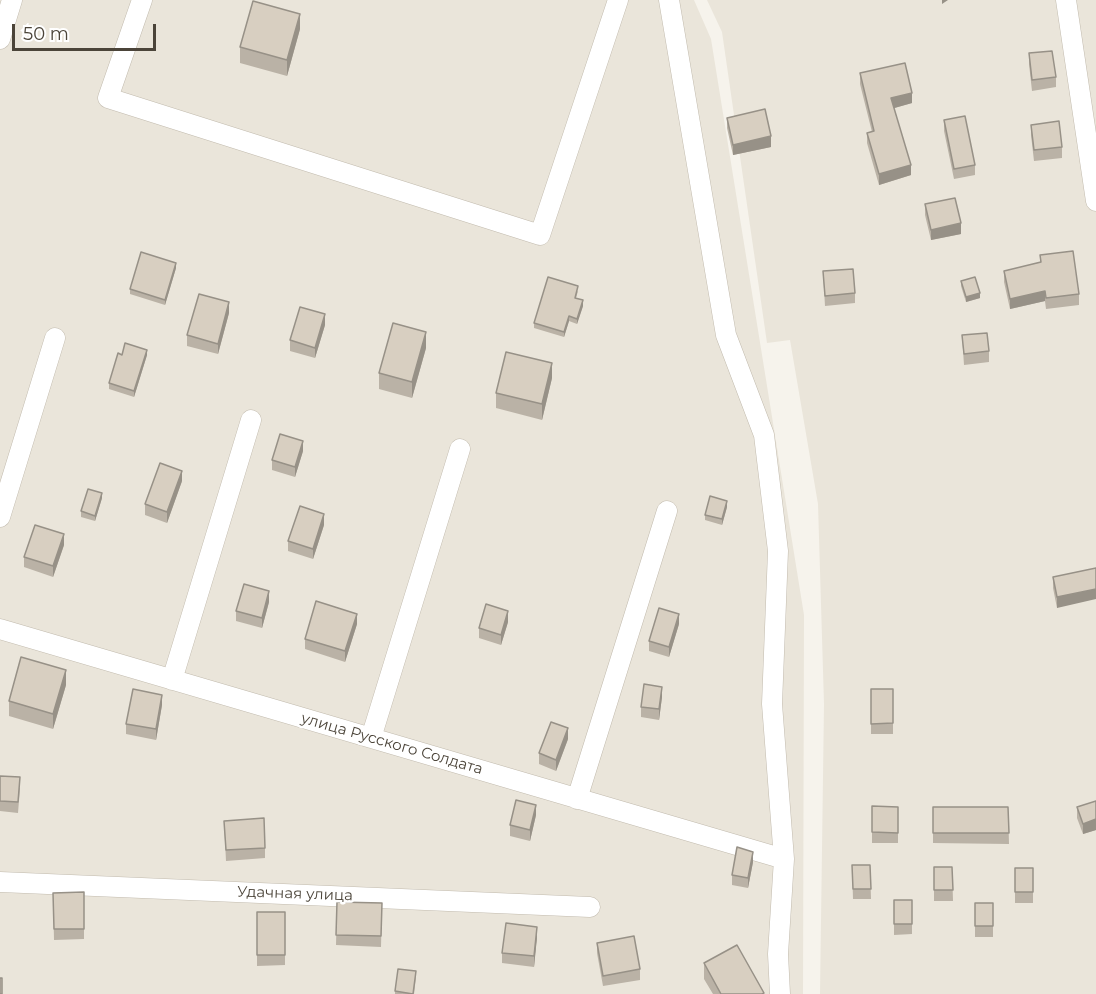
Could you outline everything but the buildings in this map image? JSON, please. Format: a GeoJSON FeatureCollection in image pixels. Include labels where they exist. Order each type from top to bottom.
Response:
{"type":"FeatureCollection","features":[{"type":"Feature","properties":{"kind":"street"},"geometry":{"type":"LineString","coordinates":[[0,39],[12,0]]}},
{"type":"Feature","properties":{"kind":"street"},"geometry":{"type":"LineString","coordinates":[[142,0],[108,98],[540,235],[618,0]]}},
{"type":"Feature","properties":{"kind":"street"},"geometry":{"type":"LineString","coordinates":[[669,0],[726,335],[764,435],[778,551],[772,704],[784,859],[778,954],[780,994]]}},
{"type":"Feature","properties":{"kind":"street"},"geometry":{"type":"LineString","coordinates":[[1065,0],[1096,201]]}},
{"type":"Feature","properties":{"kind":"street"},"geometry":{"type":"LineString","coordinates":[[0,517],[55,338]]}},
{"type":"Feature","properties":{"kind":"street"},"geometry":{"type":"LineString","coordinates":[[172,680],[251,420]]}},
{"type":"Feature","properties":{"kind":"street"},"geometry":{"type":"LineString","coordinates":[[371,738],[460,449]]}},
{"type":"Feature","properties":{"kind":"street"},"geometry":{"type":"LineString","coordinates":[[577,799],[667,511]]}},
{"type":"Feature","properties":{"kind":"street","name":"улица Русского Солдата"},"geometry":{"type":"LineString","coordinates":[[0,629],[784,859]]}},
{"type":"Feature","properties":{"kind":"street","name":"Удачная улица"},"geometry":{"type":"LineString","coordinates":[[0,882],[590,907]]}},
{"type":"Feature","properties":{"kind":"shaded area"},"geometry":{"type":"Polygon","coordinates":[[[0,0],[694,0],[711,39],[804,615],[803,994],[0,994],[0,0]]]}},
{"type":"Feature","properties":{"kind":"shaded area"},"geometry":{"type":"Polygon","coordinates":[[[707,0],[1096,0],[1096,994],[820,994],[824,704],[818,504],[790,340],[767,343],[722,32],[707,0]]]}}]}
